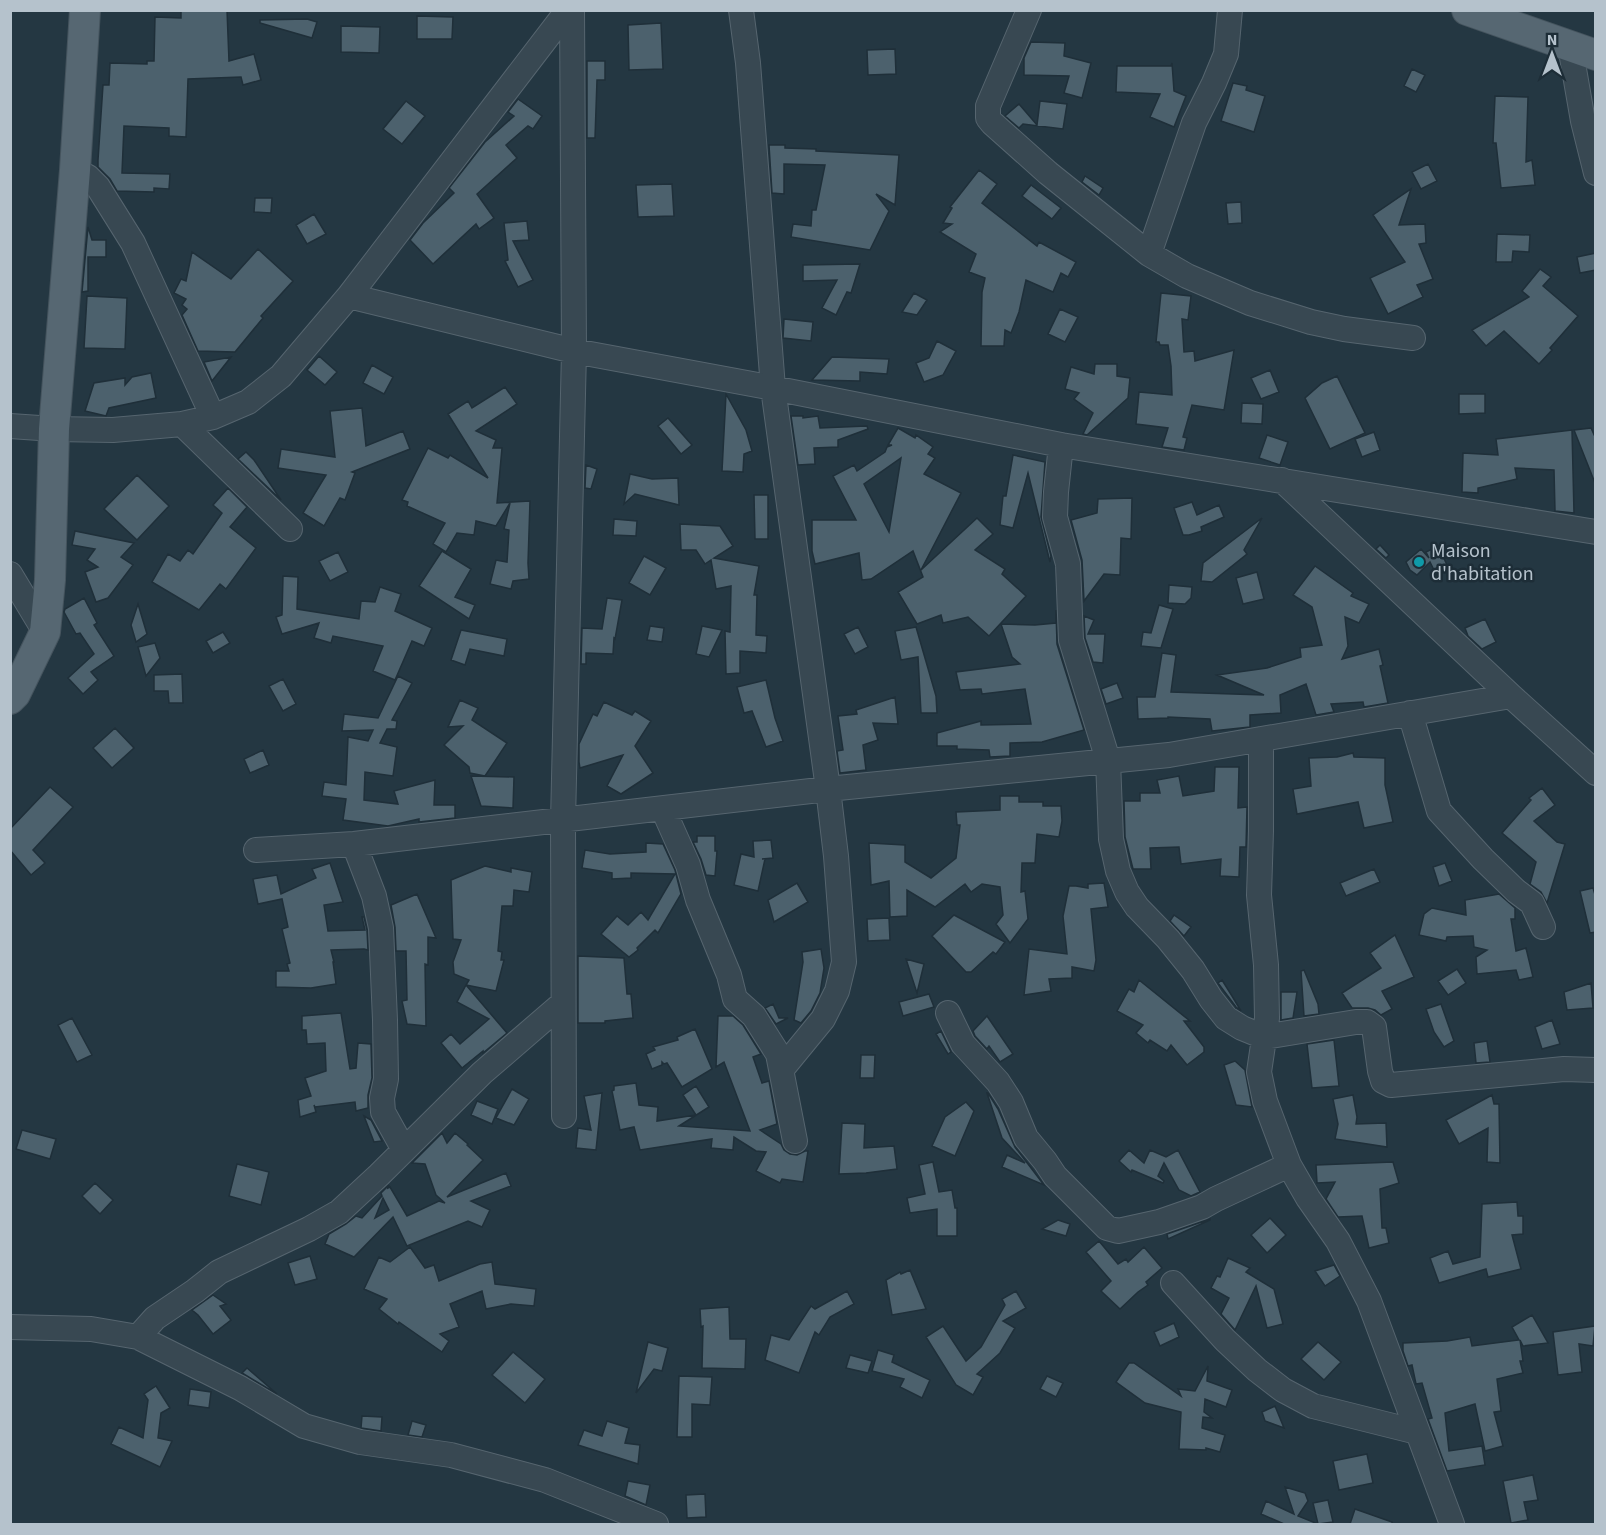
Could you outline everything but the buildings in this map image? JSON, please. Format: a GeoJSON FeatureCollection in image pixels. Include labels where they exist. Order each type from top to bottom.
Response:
{"type":"FeatureCollection","features":[{"type":"Feature","properties":{"kind":"main road"},"geometry":{"type":"LineString","coordinates":[[10,699],[15,694],[45,632],[50,580],[54,429],[75,170],[85,10]]}},
{"type":"Feature","properties":{"kind":"main road"},"geometry":{"type":"LineString","coordinates":[[1467,10],[1583,51]]}},
{"type":"Feature","properties":{"kind":"street"},"geometry":{"type":"LineString","coordinates":[[10,426],[113,430],[182,424],[213,417],[248,402],[281,376],[349,296],[568,10]]}},
{"type":"Feature","properties":{"kind":"street"},"geometry":{"type":"LineString","coordinates":[[564,1116],[562,821],[574,351],[572,10]]}},
{"type":"Feature","properties":{"kind":"street"},"geometry":{"type":"LineString","coordinates":[[741,10],[748,63],[773,388],[828,789],[844,962],[837,992],[823,1019],[782,1069]]}},
{"type":"Feature","properties":{"kind":"street"},"geometry":{"type":"LineString","coordinates":[[1029,10],[988,106],[988,118],[1048,173],[1149,254],[1187,276],[1250,303],[1311,322],[1344,329],[1413,338]]}},
{"type":"Feature","properties":{"kind":"street"},"geometry":{"type":"LineString","coordinates":[[1149,254],[1194,123],[1226,54],[1230,10]]}},
{"type":"Feature","properties":{"kind":"street"},"geometry":{"type":"LineString","coordinates":[[1583,51],[1583,121],[1596,173]]}},
{"type":"Feature","properties":{"kind":"street"},"geometry":{"type":"LineString","coordinates":[[75,170],[88,177],[98,187],[133,243],[213,417]]}},
{"type":"Feature","properties":{"kind":"street"},"geometry":{"type":"LineString","coordinates":[[349,296],[574,351],[1061,444],[1596,532]]}},
{"type":"Feature","properties":{"kind":"street"},"geometry":{"type":"LineString","coordinates":[[182,424],[290,529]]}},
{"type":"Feature","properties":{"kind":"street"},"geometry":{"type":"LineString","coordinates":[[1061,444],[1055,517],[1068,564],[1071,640],[1108,760],[1112,839],[1118,872],[1137,908],[1168,939],[1193,970],[1226,1018],[1264,1037],[1367,1022],[1374,1027],[1383,1081],[1391,1084],[1564,1069],[1596,1070]]}},
{"type":"Feature","properties":{"kind":"street"},"geometry":{"type":"LineString","coordinates":[[1282,480],[1511,696],[1596,772]]}},
{"type":"Feature","properties":{"kind":"street"},"geometry":{"type":"LineString","coordinates":[[10,574],[45,632]]}},
{"type":"Feature","properties":{"kind":"street"},"geometry":{"type":"LineString","coordinates":[[256,850],[354,844],[828,789],[1169,755],[1511,696]]}},
{"type":"Feature","properties":{"kind":"street"},"geometry":{"type":"LineString","coordinates":[[1410,713],[1438,811],[1483,860],[1532,903],[1543,927]]}},
{"type":"Feature","properties":{"kind":"street"},"geometry":{"type":"LineString","coordinates":[[1261,739],[1259,895],[1266,964],[1267,1018],[1260,1072],[1265,1101],[1289,1165],[1338,1241],[1369,1301],[1452,1524]]}},
{"type":"Feature","properties":{"kind":"street"},"geometry":{"type":"LineString","coordinates":[[663,809],[688,865],[698,900],[729,975],[735,999],[754,1016],[778,1054],[795,1141]]}},
{"type":"Feature","properties":{"kind":"street"},"geometry":{"type":"LineString","coordinates":[[354,844],[374,896],[381,928],[386,1079],[382,1103],[384,1112],[404,1150]]}},
{"type":"Feature","properties":{"kind":"street"},"geometry":{"type":"LineString","coordinates":[[138,1337],[154,1318],[195,1292],[219,1272],[339,1212],[482,1073],[563,1003]]}},
{"type":"Feature","properties":{"kind":"street"},"geometry":{"type":"LineString","coordinates":[[948,1013],[963,1044],[998,1082],[1011,1102],[1026,1138],[1055,1176],[1112,1230],[1118,1231],[1159,1222],[1202,1207],[1289,1165]]}},
{"type":"Feature","properties":{"kind":"street"},"geometry":{"type":"LineString","coordinates":[[1173,1283],[1225,1340],[1257,1370],[1283,1390],[1313,1406],[1417,1432]]}},
{"type":"Feature","properties":{"kind":"street"},"geometry":{"type":"LineString","coordinates":[[10,1327],[91,1329],[138,1337],[240,1388],[304,1426],[360,1443],[451,1455],[544,1480],[656,1524]]}},
{"type":"Feature","properties":{"kind":"place","name":"Maison d'habitation"},"geometry":{"type":"Point","coordinates":[1419,562]}}]}
